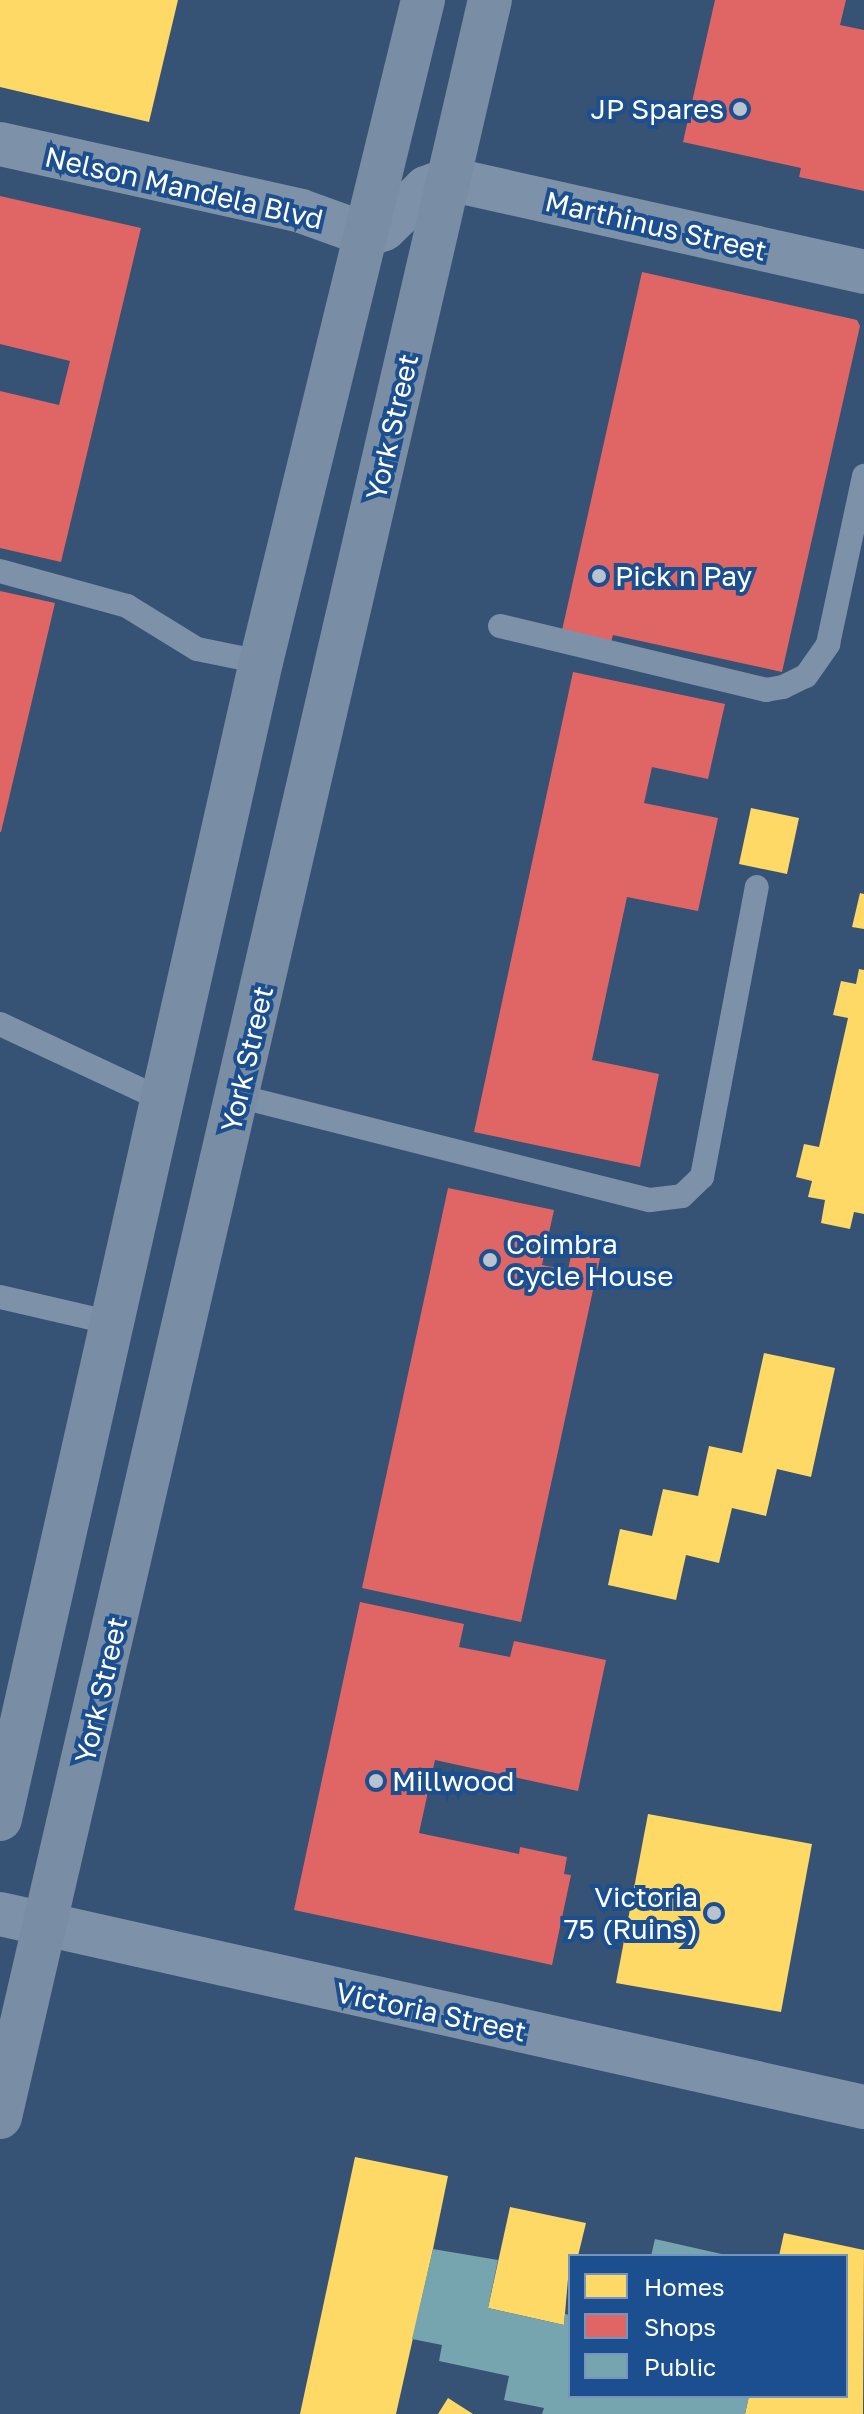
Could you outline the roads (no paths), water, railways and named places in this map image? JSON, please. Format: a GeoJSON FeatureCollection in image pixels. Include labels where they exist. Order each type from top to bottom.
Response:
{"type":"FeatureCollection","features":[{"type":"Feature","properties":{"kind":"main road"},"geometry":{"type":"LineString","coordinates":[[0,1819],[261,662],[368,235],[423,0]]}},
{"type":"Feature","properties":{"kind":"main road","name":"York Street"},"geometry":{"type":"LineString","coordinates":[[0,2117],[490,0]]}},
{"type":"Feature","properties":{"kind":"street","name":"Nelson Mandela Blvd"},"geometry":{"type":"LineString","coordinates":[[0,144],[301,211],[368,235]]}},
{"type":"Feature","properties":{"kind":"street"},"geometry":{"type":"LineString","coordinates":[[368,235],[384,229],[426,188],[449,179]]}},
{"type":"Feature","properties":{"kind":"street","name":"Marthinus Street"},"geometry":{"type":"LineString","coordinates":[[449,179],[864,272]]}},
{"type":"Feature","properties":{"kind":"street","name":"Victoria Street"},"geometry":{"type":"LineString","coordinates":[[0,1914],[42,1927],[864,2107]]}},
{"type":"Feature","properties":{"kind":"lane"},"geometry":{"type":"LineString","coordinates":[[500,626],[766,690],[783,687],[806,676],[828,644],[864,476]]}},
{"type":"Feature","properties":{"kind":"lane"},"geometry":{"type":"LineString","coordinates":[[0,571],[127,606],[197,649],[261,662]]}},
{"type":"Feature","properties":{"kind":"lane"},"geometry":{"type":"LineString","coordinates":[[238,1096],[650,1200],[682,1196],[702,1177],[757,887]]}},
{"type":"Feature","properties":{"kind":"lane"},"geometry":{"type":"LineString","coordinates":[[0,1024],[163,1100]]}},
{"type":"Feature","properties":{"kind":"lane"},"geometry":{"type":"LineString","coordinates":[[0,1297],[113,1323]]}},
{"type":"Feature","properties":{"kind":"place","name":"JP Spares"},"geometry":{"type":"Point","coordinates":[740,109]}},
{"type":"Feature","properties":{"kind":"place","name":"Pick n Pay"},"geometry":{"type":"Point","coordinates":[599,576]}},
{"type":"Feature","properties":{"kind":"place","name":"Coimbra Cycle House"},"geometry":{"type":"Point","coordinates":[490,1260]}},
{"type":"Feature","properties":{"kind":"place","name":"Millwood"},"geometry":{"type":"Point","coordinates":[376,1781]}},
{"type":"Feature","properties":{"kind":"place","name":"Victoria 75 (Ruins)"},"geometry":{"type":"Point","coordinates":[714,1913]}}]}
